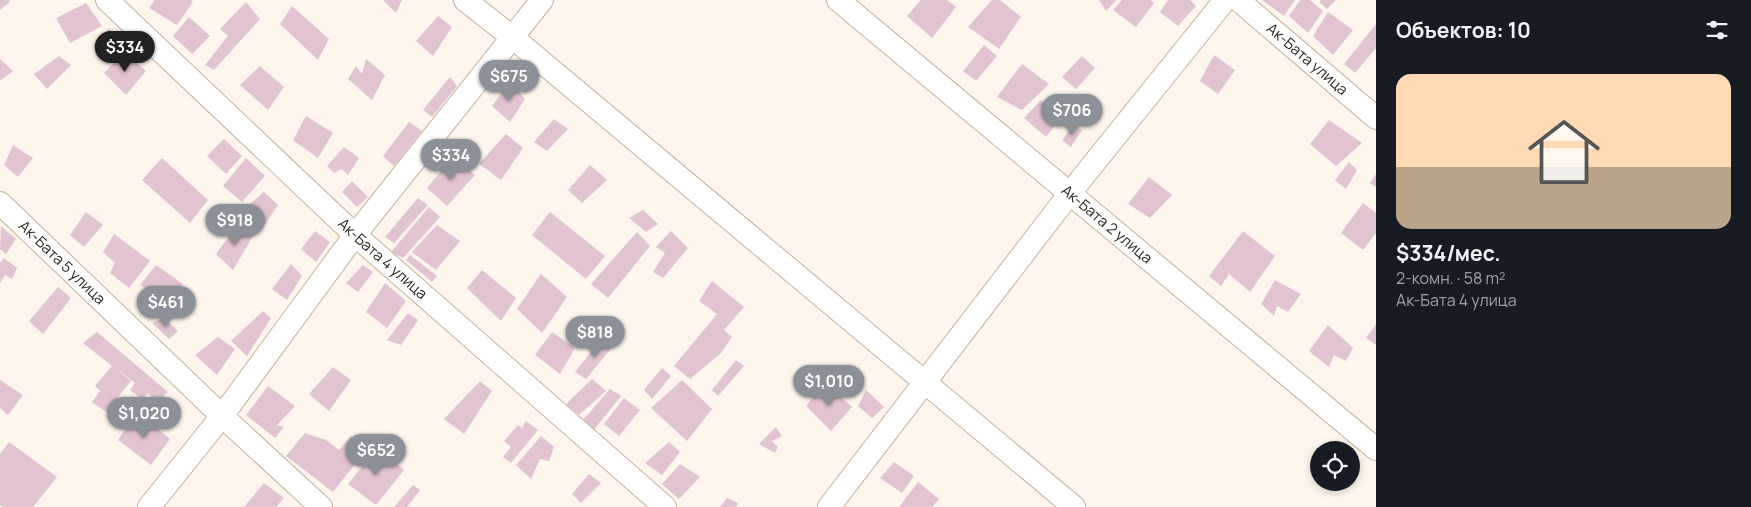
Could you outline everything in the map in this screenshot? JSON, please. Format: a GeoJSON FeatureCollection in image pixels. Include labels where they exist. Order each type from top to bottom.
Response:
{"type":"FeatureCollection","features":[{"type":"Feature","properties":{"kind":"street","name":"Ак-Бата 4 улица"},"geometry":{"type":"LineString","coordinates":[[106,0],[355,235],[665,507]]}},
{"type":"Feature","properties":{"kind":"street"},"geometry":{"type":"LineString","coordinates":[[465,0],[1074,507]]}},
{"type":"Feature","properties":{"kind":"street"},"geometry":{"type":"LineString","coordinates":[[149,507],[222,416],[355,235],[542,0]]}},
{"type":"Feature","properties":{"kind":"street","name":"Ак-Бата 2 улица"},"geometry":{"type":"LineString","coordinates":[[838,0],[1376,449]]}},
{"type":"Feature","properties":{"kind":"street"},"geometry":{"type":"LineString","coordinates":[[829,507],[1070,194],[1225,0]]}},
{"type":"Feature","properties":{"kind":"street","name":"Ак-Бата улица"},"geometry":{"type":"LineString","coordinates":[[1238,0],[1376,118]]}},
{"type":"Feature","properties":{"kind":"street","name":"Ак-Бата 5 улица"},"geometry":{"type":"LineString","coordinates":[[0,203],[222,416],[322,507]]}},
{"type":"Feature","properties":{"kind":"building"},"geometry":{"type":"Polygon","coordinates":[[[0,0],[9,0],[10,2],[0,10],[0,0]]]}},
{"type":"Feature","properties":{"kind":"building"},"geometry":{"type":"Polygon","coordinates":[[[155,0],[191,0],[193,2],[177,25],[149,8],[155,0]]]}},
{"type":"Feature","properties":{"kind":"building"},"geometry":{"type":"Polygon","coordinates":[[[383,0],[402,0],[396,13],[383,0]]]}},
{"type":"Feature","properties":{"kind":"building"},"geometry":{"type":"Polygon","coordinates":[[[921,0],[947,0],[956,7],[932,38],[907,16],[921,0]]]}},
{"type":"Feature","properties":{"kind":"building"},"geometry":{"type":"Polygon","coordinates":[[[992,0],[1000,0],[1021,17],[999,49],[968,27],[992,0]]]}},
{"type":"Feature","properties":{"kind":"building"},"geometry":{"type":"Polygon","coordinates":[[[1099,0],[1116,0],[1106,11],[1099,0]]]}},
{"type":"Feature","properties":{"kind":"building"},"geometry":{"type":"Polygon","coordinates":[[[1122,0],[1151,0],[1154,3],[1136,27],[1113,10],[1122,0]]]}},
{"type":"Feature","properties":{"kind":"building"},"geometry":{"type":"Polygon","coordinates":[[[1168,0],[1190,0],[1196,6],[1178,26],[1160,12],[1168,0]]]}},
{"type":"Feature","properties":{"kind":"building"},"geometry":{"type":"Polygon","coordinates":[[[1262,0],[1295,0],[1284,16],[1262,0]]]}},
{"type":"Feature","properties":{"kind":"building"},"geometry":{"type":"Polygon","coordinates":[[[1300,0],[1310,0],[1323,11],[1308,33],[1289,16],[1300,0]]]}},
{"type":"Feature","properties":{"kind":"building"},"geometry":{"type":"Polygon","coordinates":[[[1321,0],[1336,0],[1327,9],[1319,2],[1321,0]]]}},
{"type":"Feature","properties":{"kind":"building"},"geometry":{"type":"Polygon","coordinates":[[[246,2],[260,19],[214,70],[205,65],[228,36],[220,29],[246,2]]]}},
{"type":"Feature","properties":{"kind":"building"},"geometry":{"type":"Polygon","coordinates":[[[86,3],[102,26],[70,43],[56,18],[86,3]]]}},
{"type":"Feature","properties":{"kind":"building"},"geometry":{"type":"Polygon","coordinates":[[[292,6],[329,39],[318,60],[280,24],[292,6]]]}},
{"type":"Feature","properties":{"kind":"building"},"geometry":{"type":"Polygon","coordinates":[[[1328,12],[1353,30],[1333,55],[1313,36],[1328,12]]]}},
{"type":"Feature","properties":{"kind":"building"},"geometry":{"type":"Polygon","coordinates":[[[438,16],[452,27],[433,56],[416,41],[438,16]]]}},
{"type":"Feature","properties":{"kind":"building"},"geometry":{"type":"Polygon","coordinates":[[[189,17],[210,36],[192,54],[173,36],[189,17]]]}},
{"type":"Feature","properties":{"kind":"building"},"geometry":{"type":"Polygon","coordinates":[[[1376,24],[1376,48],[1355,73],[1344,64],[1376,24]]]}},
{"type":"Feature","properties":{"kind":"building"},"geometry":{"type":"Polygon","coordinates":[[[109,29],[118,37],[99,52],[94,45],[109,29]]]}},
{"type":"Feature","properties":{"kind":"building"},"geometry":{"type":"Polygon","coordinates":[[[984,45],[997,56],[976,81],[963,71],[984,45]]]}},
{"type":"Feature","properties":{"kind":"building"},"geometry":{"type":"Polygon","coordinates":[[[124,52],[146,71],[126,95],[104,73],[124,52]]]}},
{"type":"Feature","properties":{"kind":"building"},"geometry":{"type":"Polygon","coordinates":[[[1214,55],[1235,70],[1218,94],[1200,81],[1214,55]]]}},
{"type":"Feature","properties":{"kind":"building"},"geometry":{"type":"Polygon","coordinates":[[[59,56],[71,65],[47,89],[34,74],[59,56]]]}},
{"type":"Feature","properties":{"kind":"building"},"geometry":{"type":"Polygon","coordinates":[[[1082,56],[1095,68],[1076,89],[1062,77],[1082,56]]]}},
{"type":"Feature","properties":{"kind":"building"},"geometry":{"type":"Polygon","coordinates":[[[0,59],[13,71],[0,81],[0,59]]]}},
{"type":"Feature","properties":{"kind":"building"},"geometry":{"type":"Polygon","coordinates":[[[366,59],[385,75],[372,100],[348,79],[356,66],[362,74],[366,59]]]}},
{"type":"Feature","properties":{"kind":"building"},"geometry":{"type":"Polygon","coordinates":[[[1022,64],[1049,84],[1022,110],[997,97],[1022,64]]]}},
{"type":"Feature","properties":{"kind":"building"},"geometry":{"type":"Polygon","coordinates":[[[260,66],[284,87],[268,110],[240,85],[260,66]]]}},
{"type":"Feature","properties":{"kind":"building"},"geometry":{"type":"Polygon","coordinates":[[[450,77],[457,86],[432,117],[423,110],[450,77]]]}},
{"type":"Feature","properties":{"kind":"building"},"geometry":{"type":"Polygon","coordinates":[[[510,82],[525,99],[510,122],[492,106],[510,82]]]}},
{"type":"Feature","properties":{"kind":"building"},"geometry":{"type":"Polygon","coordinates":[[[1041,100],[1061,118],[1046,137],[1024,118],[1041,100]]]}},
{"type":"Feature","properties":{"kind":"building"},"geometry":{"type":"Polygon","coordinates":[[[306,116],[333,133],[318,158],[293,140],[306,116]]]}},
{"type":"Feature","properties":{"kind":"building"},"geometry":{"type":"Polygon","coordinates":[[[554,119],[568,129],[547,151],[534,142],[554,119]]]}},
{"type":"Feature","properties":{"kind":"building"},"geometry":{"type":"Polygon","coordinates":[[[1329,120],[1362,143],[1336,166],[1310,144],[1329,120]]]}},
{"type":"Feature","properties":{"kind":"building"},"geometry":{"type":"Polygon","coordinates":[[[409,122],[422,131],[394,166],[383,156],[409,122]]]}},
{"type":"Feature","properties":{"kind":"building"},"geometry":{"type":"Polygon","coordinates":[[[1074,125],[1082,130],[1071,147],[1062,140],[1074,125]]]}},
{"type":"Feature","properties":{"kind":"building"},"geometry":{"type":"Polygon","coordinates":[[[506,134],[523,148],[501,180],[479,164],[506,134]]]}},
{"type":"Feature","properties":{"kind":"building"},"geometry":{"type":"Polygon","coordinates":[[[224,139],[242,156],[226,174],[207,156],[224,139]]]}},
{"type":"Feature","properties":{"kind":"building"},"geometry":{"type":"Polygon","coordinates":[[[13,145],[33,158],[18,177],[4,165],[13,145]]]}},
{"type":"Feature","properties":{"kind":"building"},"geometry":{"type":"Polygon","coordinates":[[[344,147],[359,158],[348,175],[342,169],[334,173],[327,166],[344,147]]]}},
{"type":"Feature","properties":{"kind":"building"},"geometry":{"type":"Polygon","coordinates":[[[453,156],[475,175],[447,206],[427,188],[453,156]]]}},
{"type":"Feature","properties":{"kind":"building"},"geometry":{"type":"Polygon","coordinates":[[[162,158],[208,200],[190,223],[142,180],[162,158]]]}},
{"type":"Feature","properties":{"kind":"building"},"geometry":{"type":"Polygon","coordinates":[[[246,158],[265,176],[242,202],[223,186],[246,158]]]}},
{"type":"Feature","properties":{"kind":"building"},"geometry":{"type":"Polygon","coordinates":[[[1349,162],[1357,170],[1346,189],[1335,180],[1349,162]]]}},
{"type":"Feature","properties":{"kind":"building"},"geometry":{"type":"Polygon","coordinates":[[[590,165],[607,180],[582,203],[568,190],[590,165]]]}},
{"type":"Feature","properties":{"kind":"building"},"geometry":{"type":"Polygon","coordinates":[[[1376,174],[1376,187],[1370,183],[1376,174]]]}},
{"type":"Feature","properties":{"kind":"building"},"geometry":{"type":"Polygon","coordinates":[[[1149,177],[1172,195],[1150,218],[1128,204],[1149,177]]]}},
{"type":"Feature","properties":{"kind":"building"},"geometry":{"type":"Polygon","coordinates":[[[352,181],[368,197],[357,207],[342,192],[352,181]]]}},
{"type":"Feature","properties":{"kind":"building"},"geometry":{"type":"Polygon","coordinates":[[[264,192],[278,205],[262,229],[243,210],[264,192]]]}},
{"type":"Feature","properties":{"kind":"building"},"geometry":{"type":"Polygon","coordinates":[[[418,198],[428,205],[394,243],[385,237],[418,198]]]}},
{"type":"Feature","properties":{"kind":"building"},"geometry":{"type":"Polygon","coordinates":[[[1363,203],[1376,213],[1376,233],[1363,250],[1341,233],[1363,203]]]}},
{"type":"Feature","properties":{"kind":"building"},"geometry":{"type":"Polygon","coordinates":[[[429,207],[440,217],[403,258],[391,252],[429,207]]]}},
{"type":"Feature","properties":{"kind":"building"},"geometry":{"type":"Polygon","coordinates":[[[643,210],[658,224],[646,232],[629,218],[643,210]]]}},
{"type":"Feature","properties":{"kind":"building"},"geometry":{"type":"Polygon","coordinates":[[[86,212],[103,225],[84,247],[70,235],[86,212]]]}},
{"type":"Feature","properties":{"kind":"building"},"geometry":{"type":"Polygon","coordinates":[[[550,212],[605,256],[586,279],[532,235],[550,212]]]}},
{"type":"Feature","properties":{"kind":"building"},"geometry":{"type":"Polygon","coordinates":[[[240,221],[253,236],[233,270],[216,254],[240,221]]]}},
{"type":"Feature","properties":{"kind":"building"},"geometry":{"type":"Polygon","coordinates":[[[437,225],[460,241],[436,270],[412,252],[437,225]]]}},
{"type":"Feature","properties":{"kind":"building"},"geometry":{"type":"Polygon","coordinates":[[[1,226],[16,239],[6,254],[0,249],[1,226]]]}},
{"type":"Feature","properties":{"kind":"building"},"geometry":{"type":"Polygon","coordinates":[[[315,231],[330,242],[316,262],[301,249],[315,231]]]}},
{"type":"Feature","properties":{"kind":"building"},"geometry":{"type":"Polygon","coordinates":[[[671,231],[688,248],[663,278],[653,272],[665,253],[656,247],[671,231]]]}},
{"type":"Feature","properties":{"kind":"building"},"geometry":{"type":"Polygon","coordinates":[[[1243,231],[1275,256],[1250,292],[1229,274],[1221,286],[1209,276],[1243,231]]]}},
{"type":"Feature","properties":{"kind":"building"},"geometry":{"type":"Polygon","coordinates":[[[637,232],[650,246],[608,298],[591,284],[637,232]]]}},
{"type":"Feature","properties":{"kind":"building"},"geometry":{"type":"Polygon","coordinates":[[[114,234],[150,261],[129,288],[110,273],[115,263],[103,252],[114,234]]]}},
{"type":"Feature","properties":{"kind":"building"},"geometry":{"type":"Polygon","coordinates":[[[410,255],[437,276],[432,282],[406,260],[410,255]]]}},
{"type":"Feature","properties":{"kind":"building"},"geometry":{"type":"Polygon","coordinates":[[[4,258],[17,268],[12,279],[5,275],[0,283],[0,263],[4,258]]]}},
{"type":"Feature","properties":{"kind":"building"},"geometry":{"type":"Polygon","coordinates":[[[291,264],[302,276],[287,300],[272,289],[291,264]]]}},
{"type":"Feature","properties":{"kind":"building"},"geometry":{"type":"Polygon","coordinates":[[[156,265],[183,284],[177,293],[166,287],[159,298],[140,285],[156,265]]]}},
{"type":"Feature","properties":{"kind":"building"},"geometry":{"type":"Polygon","coordinates":[[[363,265],[373,272],[358,292],[346,283],[363,265]]]}},
{"type":"Feature","properties":{"kind":"building"},"geometry":{"type":"Polygon","coordinates":[[[482,270],[516,298],[501,321],[467,288],[482,270]]]}},
{"type":"Feature","properties":{"kind":"building"},"geometry":{"type":"Polygon","coordinates":[[[541,274],[567,297],[542,333],[517,309],[541,274]]]}},
{"type":"Feature","properties":{"kind":"building"},"geometry":{"type":"Polygon","coordinates":[[[1275,280],[1301,294],[1288,312],[1277,306],[1274,316],[1261,304],[1275,280]]]}},
{"type":"Feature","properties":{"kind":"building"},"geometry":{"type":"Polygon","coordinates":[[[712,281],[744,307],[724,330],[732,337],[721,353],[690,379],[674,366],[717,314],[699,301],[712,281]]]}},
{"type":"Feature","properties":{"kind":"building"},"geometry":{"type":"Polygon","coordinates":[[[385,283],[406,301],[387,328],[366,312],[385,283]]]}},
{"type":"Feature","properties":{"kind":"building"},"geometry":{"type":"Polygon","coordinates":[[[58,287],[71,298],[43,334],[29,321],[58,287]]]}},
{"type":"Feature","properties":{"kind":"building"},"geometry":{"type":"Polygon","coordinates":[[[263,311],[271,318],[247,356],[231,341],[263,311]]]}},
{"type":"Feature","properties":{"kind":"building"},"geometry":{"type":"Polygon","coordinates":[[[408,313],[418,320],[401,345],[387,340],[408,313]]]}},
{"type":"Feature","properties":{"kind":"building"},"geometry":{"type":"Polygon","coordinates":[[[164,318],[178,331],[169,339],[152,323],[164,318]]]}},
{"type":"Feature","properties":{"kind":"building"},"geometry":{"type":"Polygon","coordinates":[[[1376,324],[1376,345],[1366,338],[1376,324]]]}},
{"type":"Feature","properties":{"kind":"building"},"geometry":{"type":"Polygon","coordinates":[[[1328,325],[1353,348],[1346,361],[1334,355],[1329,367],[1309,351],[1328,325]]]}},
{"type":"Feature","properties":{"kind":"building"},"geometry":{"type":"Polygon","coordinates":[[[97,332],[168,392],[157,402],[148,393],[142,399],[130,390],[135,383],[114,367],[131,381],[106,412],[92,402],[100,391],[95,386],[112,366],[83,343],[97,332]]]}},
{"type":"Feature","properties":{"kind":"building"},"geometry":{"type":"Polygon","coordinates":[[[552,332],[575,348],[560,374],[535,355],[552,332]]]}},
{"type":"Feature","properties":{"kind":"building"},"geometry":{"type":"Polygon","coordinates":[[[218,337],[235,349],[217,375],[195,355],[218,337]]]}},
{"type":"Feature","properties":{"kind":"building"},"geometry":{"type":"Polygon","coordinates":[[[603,337],[614,345],[586,379],[575,372],[603,337]]]}},
{"type":"Feature","properties":{"kind":"building"},"geometry":{"type":"Polygon","coordinates":[[[736,360],[744,366],[718,396],[712,390],[736,360]]]}},
{"type":"Feature","properties":{"kind":"building"},"geometry":{"type":"Polygon","coordinates":[[[333,367],[351,380],[329,411],[309,394],[333,367]]]}},
{"type":"Feature","properties":{"kind":"building"},"geometry":{"type":"Polygon","coordinates":[[[662,368],[671,376],[652,399],[644,390],[662,368]]]}},
{"type":"Feature","properties":{"kind":"building"},"geometry":{"type":"Polygon","coordinates":[[[592,379],[606,391],[579,415],[566,404],[592,379]]]}},
{"type":"Feature","properties":{"kind":"building"},"geometry":{"type":"Polygon","coordinates":[[[0,380],[23,395],[8,415],[0,408],[0,380]]]}},
{"type":"Feature","properties":{"kind":"building"},"geometry":{"type":"Polygon","coordinates":[[[682,380],[712,409],[687,441],[651,408],[682,380]]]}},
{"type":"Feature","properties":{"kind":"building"},"geometry":{"type":"Polygon","coordinates":[[[480,381],[492,391],[464,434],[444,419],[480,381]]]}},
{"type":"Feature","properties":{"kind":"building"},"geometry":{"type":"Polygon","coordinates":[[[825,382],[852,407],[831,431],[806,406],[825,382]]]}},
{"type":"Feature","properties":{"kind":"building"},"geometry":{"type":"Polygon","coordinates":[[[268,386],[295,406],[277,425],[284,427],[275,438],[246,415],[268,386]]]}},
{"type":"Feature","properties":{"kind":"building"},"geometry":{"type":"Polygon","coordinates":[[[610,389],[621,396],[593,431],[582,421],[610,389]]]}},
{"type":"Feature","properties":{"kind":"building"},"geometry":{"type":"Polygon","coordinates":[[[866,390],[884,407],[872,418],[858,406],[866,390]]]}},
{"type":"Feature","properties":{"kind":"building"},"geometry":{"type":"Polygon","coordinates":[[[624,398],[640,410],[619,436],[604,424],[624,398]]]}},
{"type":"Feature","properties":{"kind":"building"},"geometry":{"type":"Polygon","coordinates":[[[137,412],[170,439],[151,465],[118,440],[137,412]]]}},
{"type":"Feature","properties":{"kind":"building"},"geometry":{"type":"Polygon","coordinates":[[[526,421],[538,430],[511,463],[503,457],[511,447],[504,441],[518,425],[522,428],[526,421]]]}},
{"type":"Feature","properties":{"kind":"building"},"geometry":{"type":"Polygon","coordinates":[[[776,427],[782,436],[772,441],[778,447],[775,453],[759,444],[776,427]]]}},
{"type":"Feature","properties":{"kind":"building"},"geometry":{"type":"Polygon","coordinates":[[[305,433],[326,440],[339,450],[351,436],[367,451],[359,466],[356,463],[333,492],[286,456],[305,433]]]}},
{"type":"Feature","properties":{"kind":"building"},"geometry":{"type":"Polygon","coordinates":[[[541,436],[554,447],[549,461],[540,459],[531,479],[516,465],[541,436]]]}},
{"type":"Feature","properties":{"kind":"building"},"geometry":{"type":"Polygon","coordinates":[[[9,442],[57,477],[33,507],[3,507],[0,505],[0,454],[9,442]]]}},
{"type":"Feature","properties":{"kind":"building"},"geometry":{"type":"Polygon","coordinates":[[[669,442],[680,452],[662,475],[645,463],[669,442]]]}},
{"type":"Feature","properties":{"kind":"building"},"geometry":{"type":"Polygon","coordinates":[[[378,447],[404,470],[376,505],[348,484],[378,447]]]}},
{"type":"Feature","properties":{"kind":"building"},"geometry":{"type":"Polygon","coordinates":[[[894,462],[914,476],[902,493],[880,478],[894,462]]]}},
{"type":"Feature","properties":{"kind":"building"},"geometry":{"type":"Polygon","coordinates":[[[680,464],[700,477],[679,499],[662,484],[680,464]]]}},
{"type":"Feature","properties":{"kind":"building"},"geometry":{"type":"Polygon","coordinates":[[[589,474],[601,483],[581,503],[572,494],[589,474]]]}},
{"type":"Feature","properties":{"kind":"building"},"geometry":{"type":"Polygon","coordinates":[[[918,482],[939,499],[932,507],[899,507],[918,482]]]}},
{"type":"Feature","properties":{"kind":"building"},"geometry":{"type":"Polygon","coordinates":[[[264,483],[284,498],[276,507],[244,507],[264,483]]]}},
{"type":"Feature","properties":{"kind":"building"},"geometry":{"type":"Polygon","coordinates":[[[413,485],[420,490],[407,507],[394,507],[413,485]]]}},
{"type":"Feature","properties":{"kind":"building"},"geometry":{"type":"Polygon","coordinates":[[[727,498],[738,503],[736,507],[720,507],[727,498]]]}}]}
